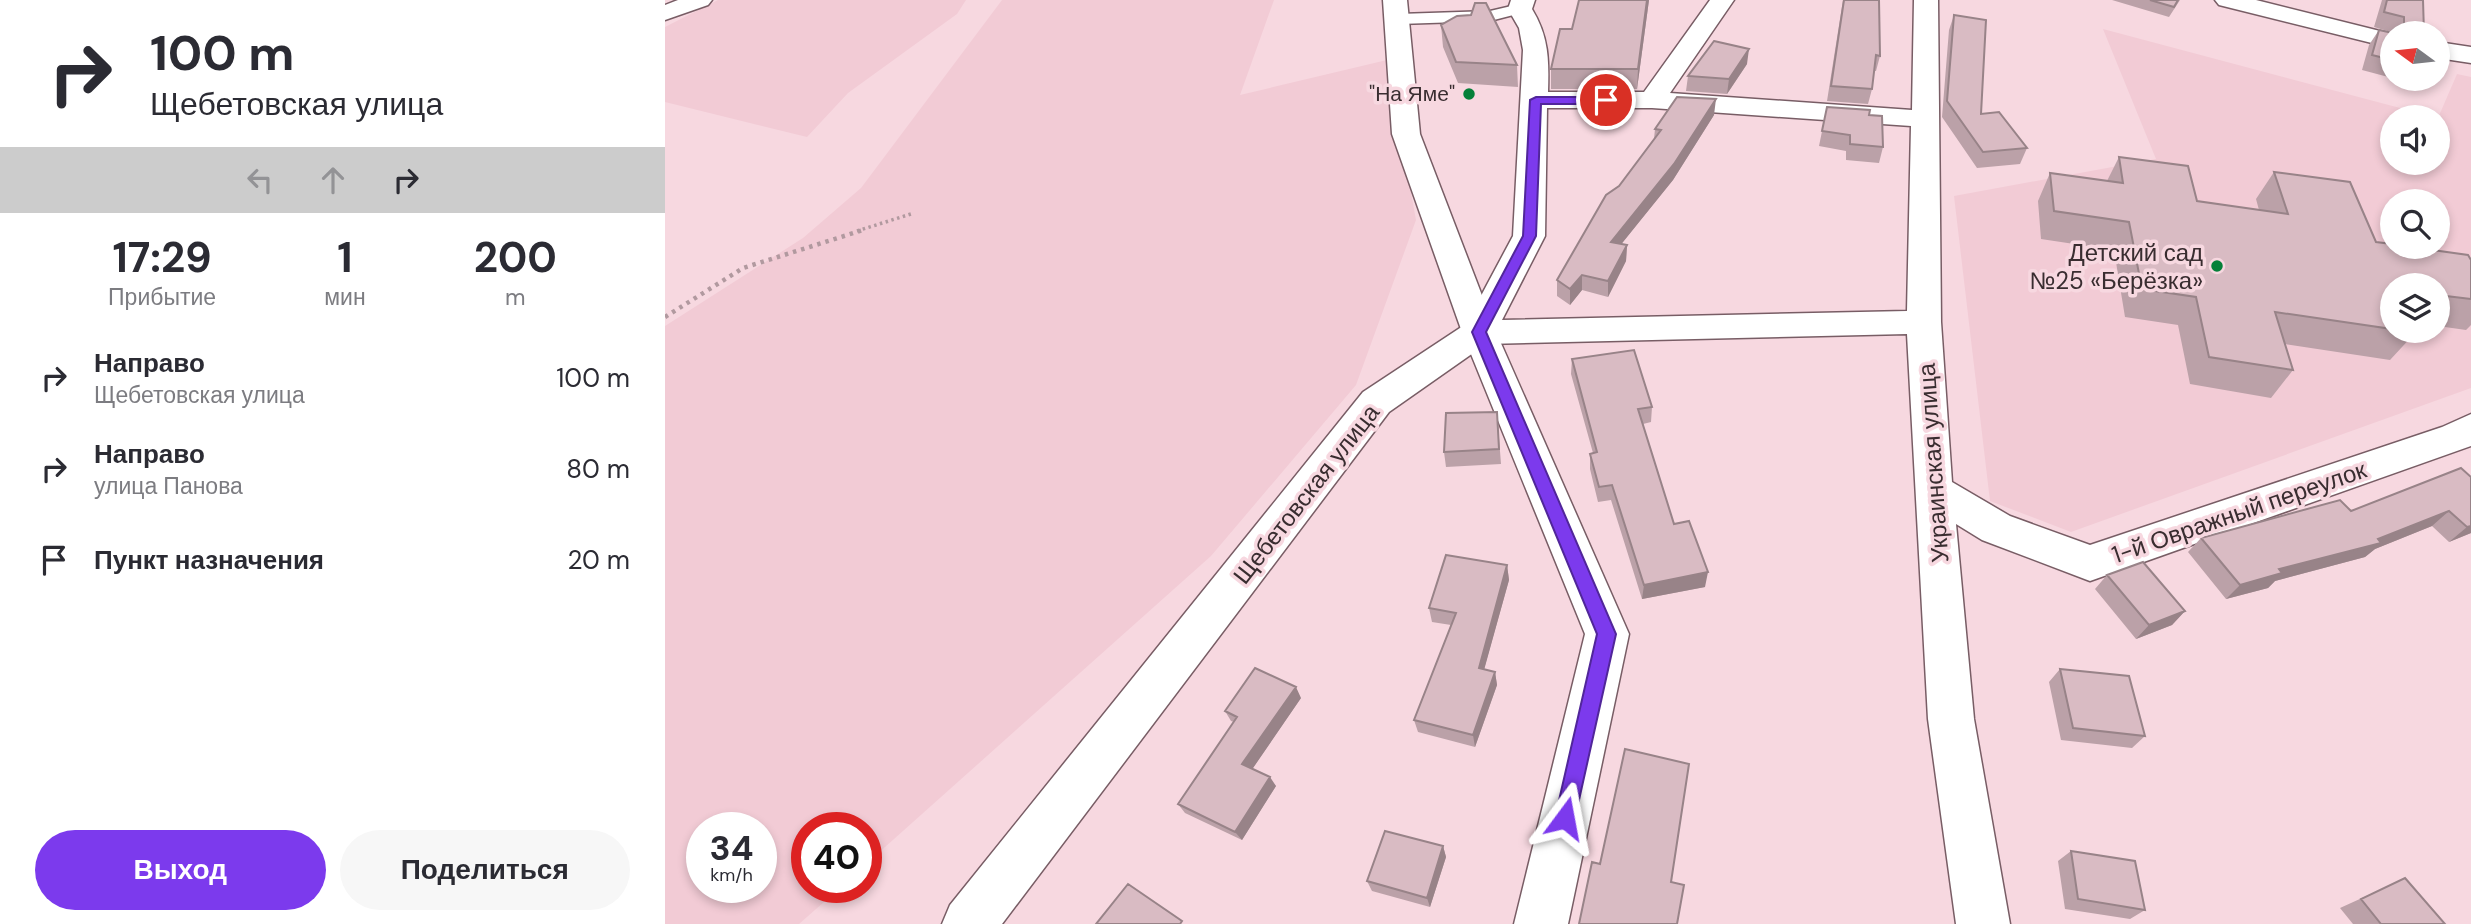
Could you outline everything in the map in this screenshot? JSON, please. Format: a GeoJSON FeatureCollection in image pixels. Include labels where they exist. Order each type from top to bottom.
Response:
{"type":"FeatureCollection","features":[{"type":"Feature","properties":{"kind":"street"},"geometry":{"type":"LineString","coordinates":[[665,13],[699,0]]}},
{"type":"Feature","properties":{"kind":"street"},"geometry":{"type":"LineString","coordinates":[[1652,100],[1721,0]]}},
{"type":"Feature","properties":{"kind":"street","name":"Украинская улица"},"geometry":{"type":"LineString","coordinates":[[1926,0],[1924,322],[1933,490],[1951,719],[1983,924]]}},
{"type":"Feature","properties":{"kind":"street"},"geometry":{"type":"LineString","coordinates":[[2227,0],[2380,38]]}},
{"type":"Feature","properties":{"kind":"street","name":"Щебетовская улица"},"geometry":{"type":"LineString","coordinates":[[969,924],[1376,402],[1479,332],[1529,236],[1536,50],[1521,4]]}},
{"type":"Feature","properties":{"kind":"street"},"geometry":{"type":"LineString","coordinates":[[1397,9],[1406,134],[1479,332],[1607,634],[1541,924]]}},
{"type":"Feature","properties":{"kind":"street"},"geometry":{"type":"LineString","coordinates":[[2450,52],[2471,55]]}},
{"type":"Feature","properties":{"kind":"street"},"geometry":{"type":"LineString","coordinates":[[1536,100],[1652,100],[1925,119]]}},
{"type":"Feature","properties":{"kind":"street"},"geometry":{"type":"LineString","coordinates":[[1479,332],[1924,322]]}},
{"type":"Feature","properties":{"kind":"street","name":"1-й Овражный переулок"},"geometry":{"type":"LineString","coordinates":[[1933,490],[1996,528],[2090,563],[2466,438]]}},
{"type":"Feature","properties":{"kind":"lane"},"geometry":{"type":"LineString","coordinates":[[1397,9],[1490,16],[1521,4]]}},
{"type":"Feature","properties":{"kind":"path"},"geometry":{"type":"LineString","coordinates":[[665,317],[743,268],[914,213]]}},
{"type":"Feature","properties":{"kind":"shaded area"},"geometry":{"type":"Polygon","coordinates":[[[718,0],[966,0],[957,14],[848,93],[807,137],[665,102],[665,27],[718,0]]]}},
{"type":"Feature","properties":{"kind":"shaded area"},"geometry":{"type":"Polygon","coordinates":[[[1002,0],[1274,0],[1240,95],[1387,60],[1416,220],[1356,385],[1211,556],[882,850],[882,812],[791,812],[791,903],[823,903],[799,924],[665,924],[665,326],[803,238],[861,188],[1002,0]]]}},
{"type":"Feature","properties":{"kind":"shaded area","name":"Детский сад №25 «Берёзка»"},"geometry":{"type":"Polygon","coordinates":[[[2103,29],[2389,105],[2380,105],[2380,175],[2450,175],[2450,105],[2444,105],[2457,74],[2471,77],[2471,388],[2071,532],[1990,501],[1954,196],[2156,159],[2103,29]]]}},
{"type":"Feature","properties":{"kind":"building"},"geometry":{"type":"Polygon","coordinates":[[[1579,0],[1647,0],[1638,69],[1551,69],[1560,29],[1572,29],[1579,0]]]}},
{"type":"Feature","properties":{"kind":"building"},"geometry":{"type":"Polygon","coordinates":[[[1844,0],[1879,0],[1880,56],[1876,55],[1872,89],[1831,86],[1844,0]]]}},
{"type":"Feature","properties":{"kind":"building"},"geometry":{"type":"Polygon","coordinates":[[[2150,0],[2178,0],[2174,7],[2150,0]]]}},
{"type":"Feature","properties":{"kind":"building"},"geometry":{"type":"Polygon","coordinates":[[[2387,0],[2423,0],[2424,21],[2404,21],[2404,17],[2384,12],[2387,0]]]}},
{"type":"Feature","properties":{"kind":"building"},"geometry":{"type":"Polygon","coordinates":[[[1475,3],[1486,3],[1517,65],[1456,62],[1441,25],[1457,16],[1471,15],[1475,3]]]}},
{"type":"Feature","properties":{"kind":"building"},"geometry":{"type":"Polygon","coordinates":[[[1954,15],[1986,20],[1981,114],[1999,112],[2027,148],[1983,152],[1947,101],[1954,15]]]}},
{"type":"Feature","properties":{"kind":"building"},"geometry":{"type":"Polygon","coordinates":[[[2379,30],[2380,30],[2380,57],[2372,55],[2379,30]]]}},
{"type":"Feature","properties":{"kind":"building"},"geometry":{"type":"Polygon","coordinates":[[[1714,41],[1749,49],[1729,79],[1688,76],[1714,41]]]}},
{"type":"Feature","properties":{"kind":"building"},"geometry":{"type":"Polygon","coordinates":[[[1677,97],[1716,99],[1674,164],[1611,242],[1627,245],[1608,281],[1582,275],[1570,289],[1557,280],[1606,195],[1619,186],[1661,130],[1655,129],[1677,97]]]}},
{"type":"Feature","properties":{"kind":"building"},"geometry":{"type":"Polygon","coordinates":[[[1827,107],[1870,110],[1869,115],[1882,116],[1883,147],[1850,144],[1850,135],[1822,131],[1827,107]]]}},
{"type":"Feature","properties":{"kind":"building"},"geometry":{"type":"Polygon","coordinates":[[[2119,157],[2188,166],[2197,201],[2288,214],[2274,172],[2350,182],[2376,242],[2380,242],[2380,259],[2450,259],[2450,252],[2468,255],[2471,260],[2471,299],[2450,296],[2450,273],[2380,273],[2380,327],[2275,312],[2293,370],[2209,357],[2196,297],[2142,289],[2129,222],[2054,211],[2050,173],[2123,183],[2119,157]]]}},
{"type":"Feature","properties":{"kind":"building"},"geometry":{"type":"Polygon","coordinates":[[[1634,350],[1652,407],[1638,409],[1674,524],[1689,521],[1708,572],[1644,585],[1612,485],[1599,487],[1590,454],[1597,452],[1572,359],[1634,350]]]}},
{"type":"Feature","properties":{"kind":"building"},"geometry":{"type":"Polygon","coordinates":[[[1497,412],[1499,449],[1444,452],[1446,413],[1497,412]]]}},
{"type":"Feature","properties":{"kind":"building"},"geometry":{"type":"Polygon","coordinates":[[[2461,468],[2471,477],[2471,526],[2467,527],[2449,511],[2378,539],[2381,543],[2279,569],[2282,573],[2240,585],[2201,538],[2340,500],[2351,511],[2461,468]]]}},
{"type":"Feature","properties":{"kind":"building"},"geometry":{"type":"Polygon","coordinates":[[[1446,555],[1507,565],[1479,668],[1495,672],[1473,735],[1414,720],[1456,613],[1429,608],[1446,555]]]}},
{"type":"Feature","properties":{"kind":"building"},"geometry":{"type":"Polygon","coordinates":[[[2143,562],[2185,611],[2149,625],[2107,575],[2143,562]]]}},
{"type":"Feature","properties":{"kind":"building"},"geometry":{"type":"Polygon","coordinates":[[[1255,668],[1296,687],[1242,764],[1270,777],[1235,832],[1178,804],[1237,717],[1225,711],[1255,668]]]}},
{"type":"Feature","properties":{"kind":"building"},"geometry":{"type":"Polygon","coordinates":[[[2060,669],[2129,676],[2145,736],[2073,728],[2060,669]]]}},
{"type":"Feature","properties":{"kind":"building"},"geometry":{"type":"Polygon","coordinates":[[[1625,749],[1689,764],[1671,882],[1684,885],[1677,924],[1579,924],[1592,862],[1600,864],[1625,749]]]}},
{"type":"Feature","properties":{"kind":"building"},"geometry":{"type":"Polygon","coordinates":[[[1385,831],[1443,846],[1427,898],[1367,881],[1385,831]]]}},
{"type":"Feature","properties":{"kind":"building"},"geometry":{"type":"Polygon","coordinates":[[[2071,851],[2135,861],[2145,910],[2078,899],[2071,851]]]}},
{"type":"Feature","properties":{"kind":"building"},"geometry":{"type":"Polygon","coordinates":[[[2405,878],[2445,924],[2381,924],[2361,899],[2405,878]]]}},
{"type":"Feature","properties":{"kind":"building"},"geometry":{"type":"Polygon","coordinates":[[[1128,884],[1182,921],[1180,924],[1096,924],[1128,884]]]}},
{"type":"Feature","properties":{"kind":"place","name":"\"На Яме\""},"geometry":{"type":"Point","coordinates":[1469,94]}},
{"type":"Feature","properties":{"kind":"place","name":"Детский сад №25 «Берёзка»"},"geometry":{"type":"Point","coordinates":[2217,266]}},
{"type":"Feature","properties":{"kind":"route"},"geometry":{"type":"LineString","coordinates":[[1565,818],[1607,634],[1479,332],[1529,236],[1536,100],[1606,100]]}}]}
